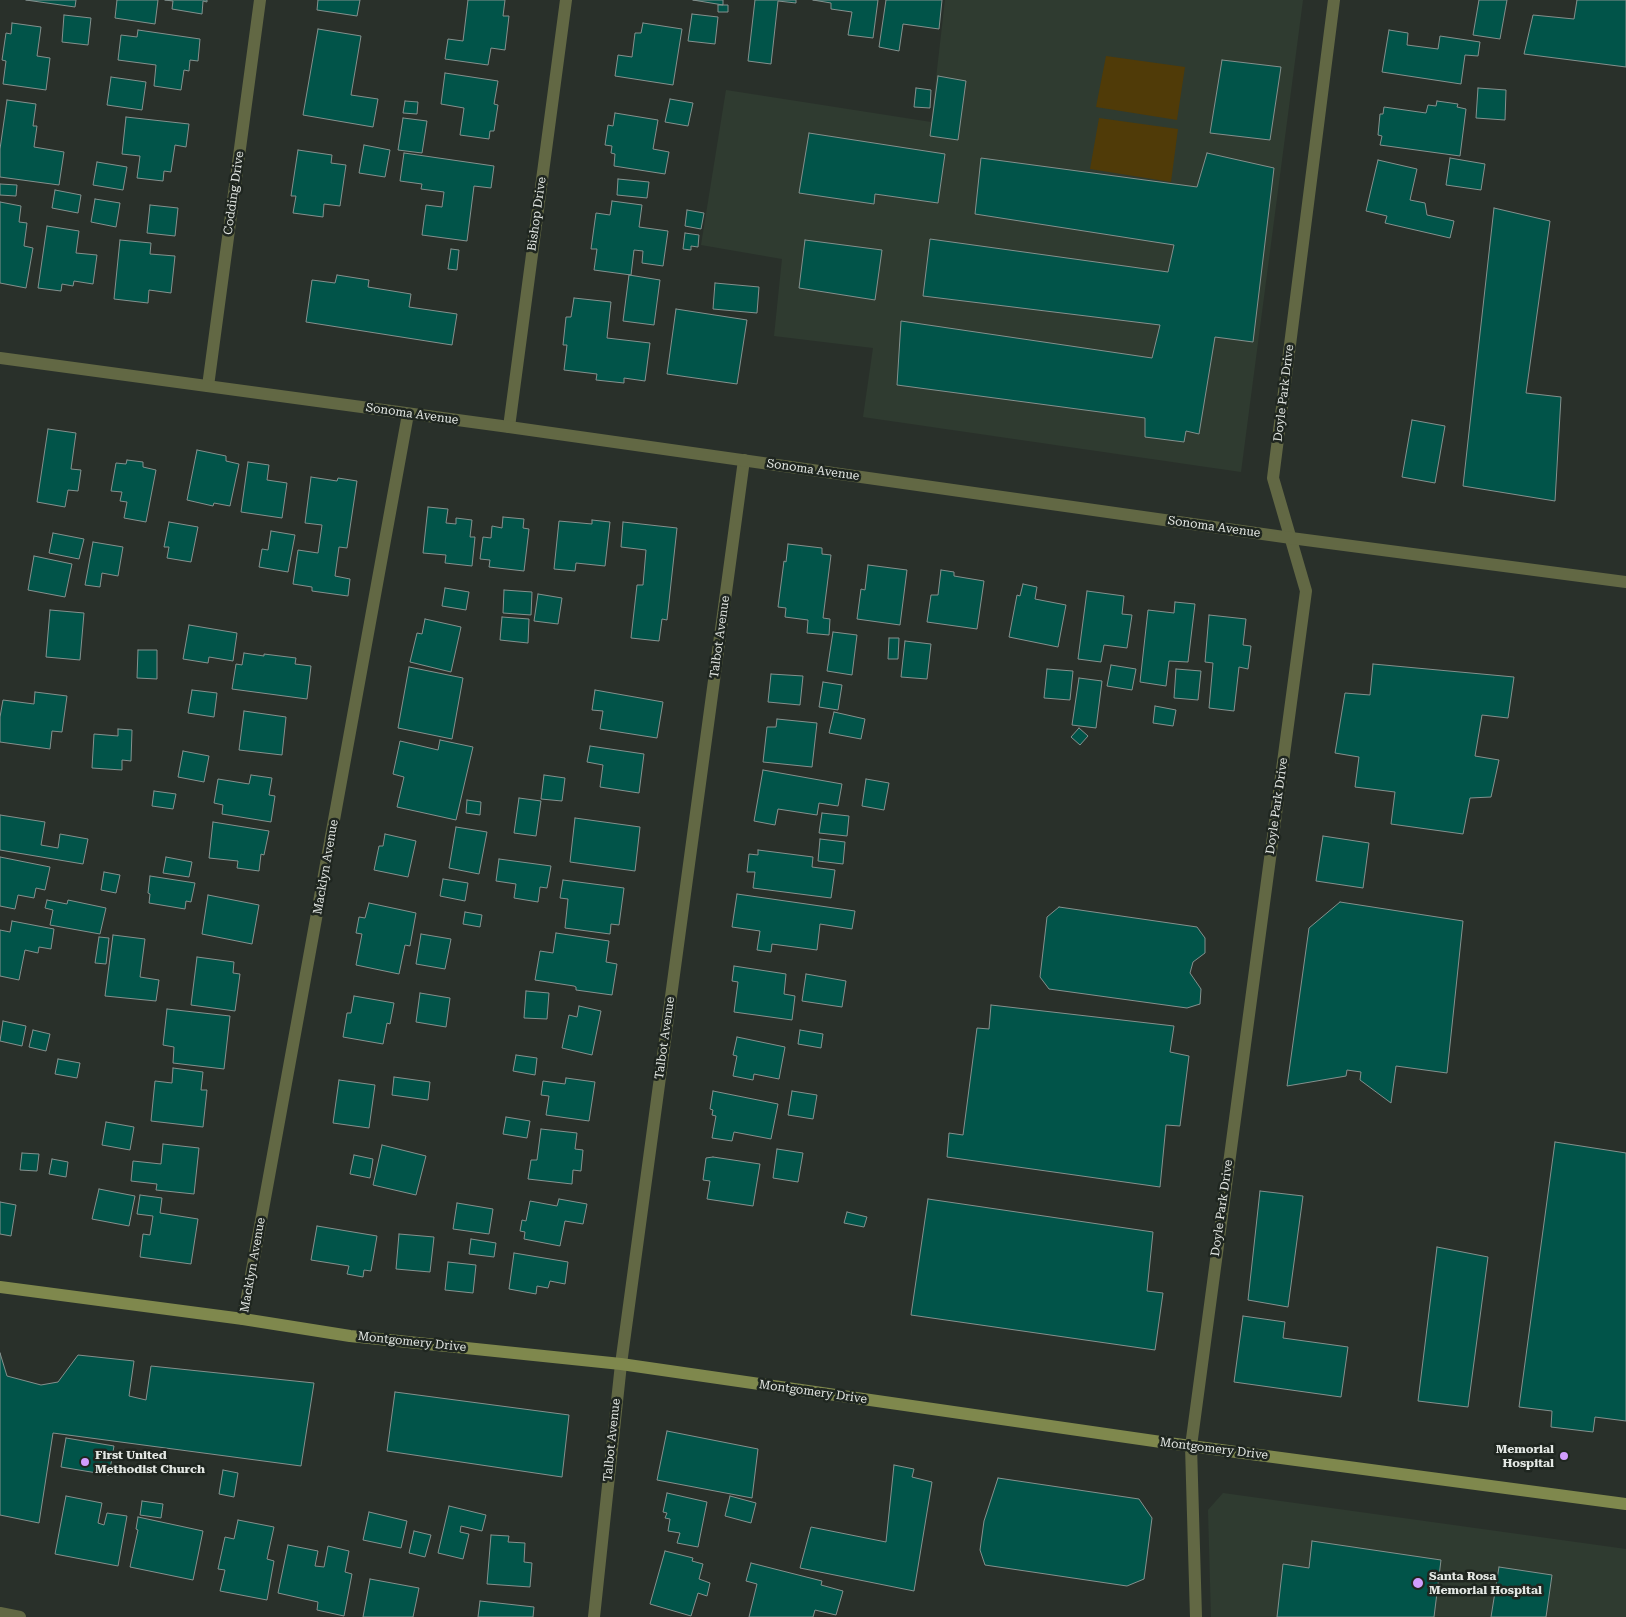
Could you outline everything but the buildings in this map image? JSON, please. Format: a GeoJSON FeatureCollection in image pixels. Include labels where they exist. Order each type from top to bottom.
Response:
{"type":"FeatureCollection","features":[{"type":"Feature","properties":{"kind":"main road","name":"Montgomery Drive"},"geometry":{"type":"LineString","coordinates":[[0,1287],[243,1319],[350,1336],[621,1364],[1191,1446],[1626,1504]]}},
{"type":"Feature","properties":{"kind":"street","name":"Codding Drive"},"geometry":{"type":"LineString","coordinates":[[208,386],[260,0]]}},
{"type":"Feature","properties":{"kind":"street","name":"Bishop Drive"},"geometry":{"type":"LineString","coordinates":[[509,427],[566,0]]}},
{"type":"Feature","properties":{"kind":"street","name":"Doyle Park Drive"},"geometry":{"type":"LineString","coordinates":[[1196,1617],[1191,1446],[1306,591],[1273,478],[1334,0]]}},
{"type":"Feature","properties":{"kind":"street","name":"Sonoma Avenue"},"geometry":{"type":"LineString","coordinates":[[0,360],[509,427],[1291,538],[1626,582]]}},
{"type":"Feature","properties":{"kind":"street","name":"Macklyn Avenue"},"geometry":{"type":"LineString","coordinates":[[243,1319],[408,414]]}},
{"type":"Feature","properties":{"kind":"street","name":"Talbot Avenue"},"geometry":{"type":"LineString","coordinates":[[594,1617],[621,1364],[744,460]]}},
{"type":"Feature","properties":{"kind":"street"},"geometry":{"type":"LineString","coordinates":[[0,1613],[20,1617]]}},
{"type":"Feature","properties":{"kind":"shaded area"},"geometry":{"type":"Polygon","coordinates":[[[945,0],[1303,0],[1241,472],[863,417],[873,348],[774,336],[782,259],[701,245],[726,90],[931,122],[945,0]]]}},
{"type":"Feature","properties":{"kind":"shaded area"},"geometry":{"type":"Polygon","coordinates":[[[1106,56],[1185,67],[1177,120],[1096,107],[1106,56]]]}},
{"type":"Feature","properties":{"kind":"shaded area"},"geometry":{"type":"Polygon","coordinates":[[[1099,118],[1178,129],[1171,182],[1090,169],[1099,118]]]}},
{"type":"Feature","properties":{"kind":"shaded area","name":"Santa Rosa Memorial Hospital"},"geometry":{"type":"Polygon","coordinates":[[[1223,1493],[1626,1549],[1626,1617],[1211,1617],[1208,1510],[1223,1493]]]}},
{"type":"Feature","properties":{"kind":"place","name":"Memorial Hospital"},"geometry":{"type":"Point","coordinates":[1564,1456]}},
{"type":"Feature","properties":{"kind":"place","name":"First United Methodist Church"},"geometry":{"type":"Point","coordinates":[85,1462]}},
{"type":"Feature","properties":{"kind":"place","name":"Santa Rosa Memorial Hospital"},"geometry":{"type":"Point","coordinates":[1418,1583]}}]}
